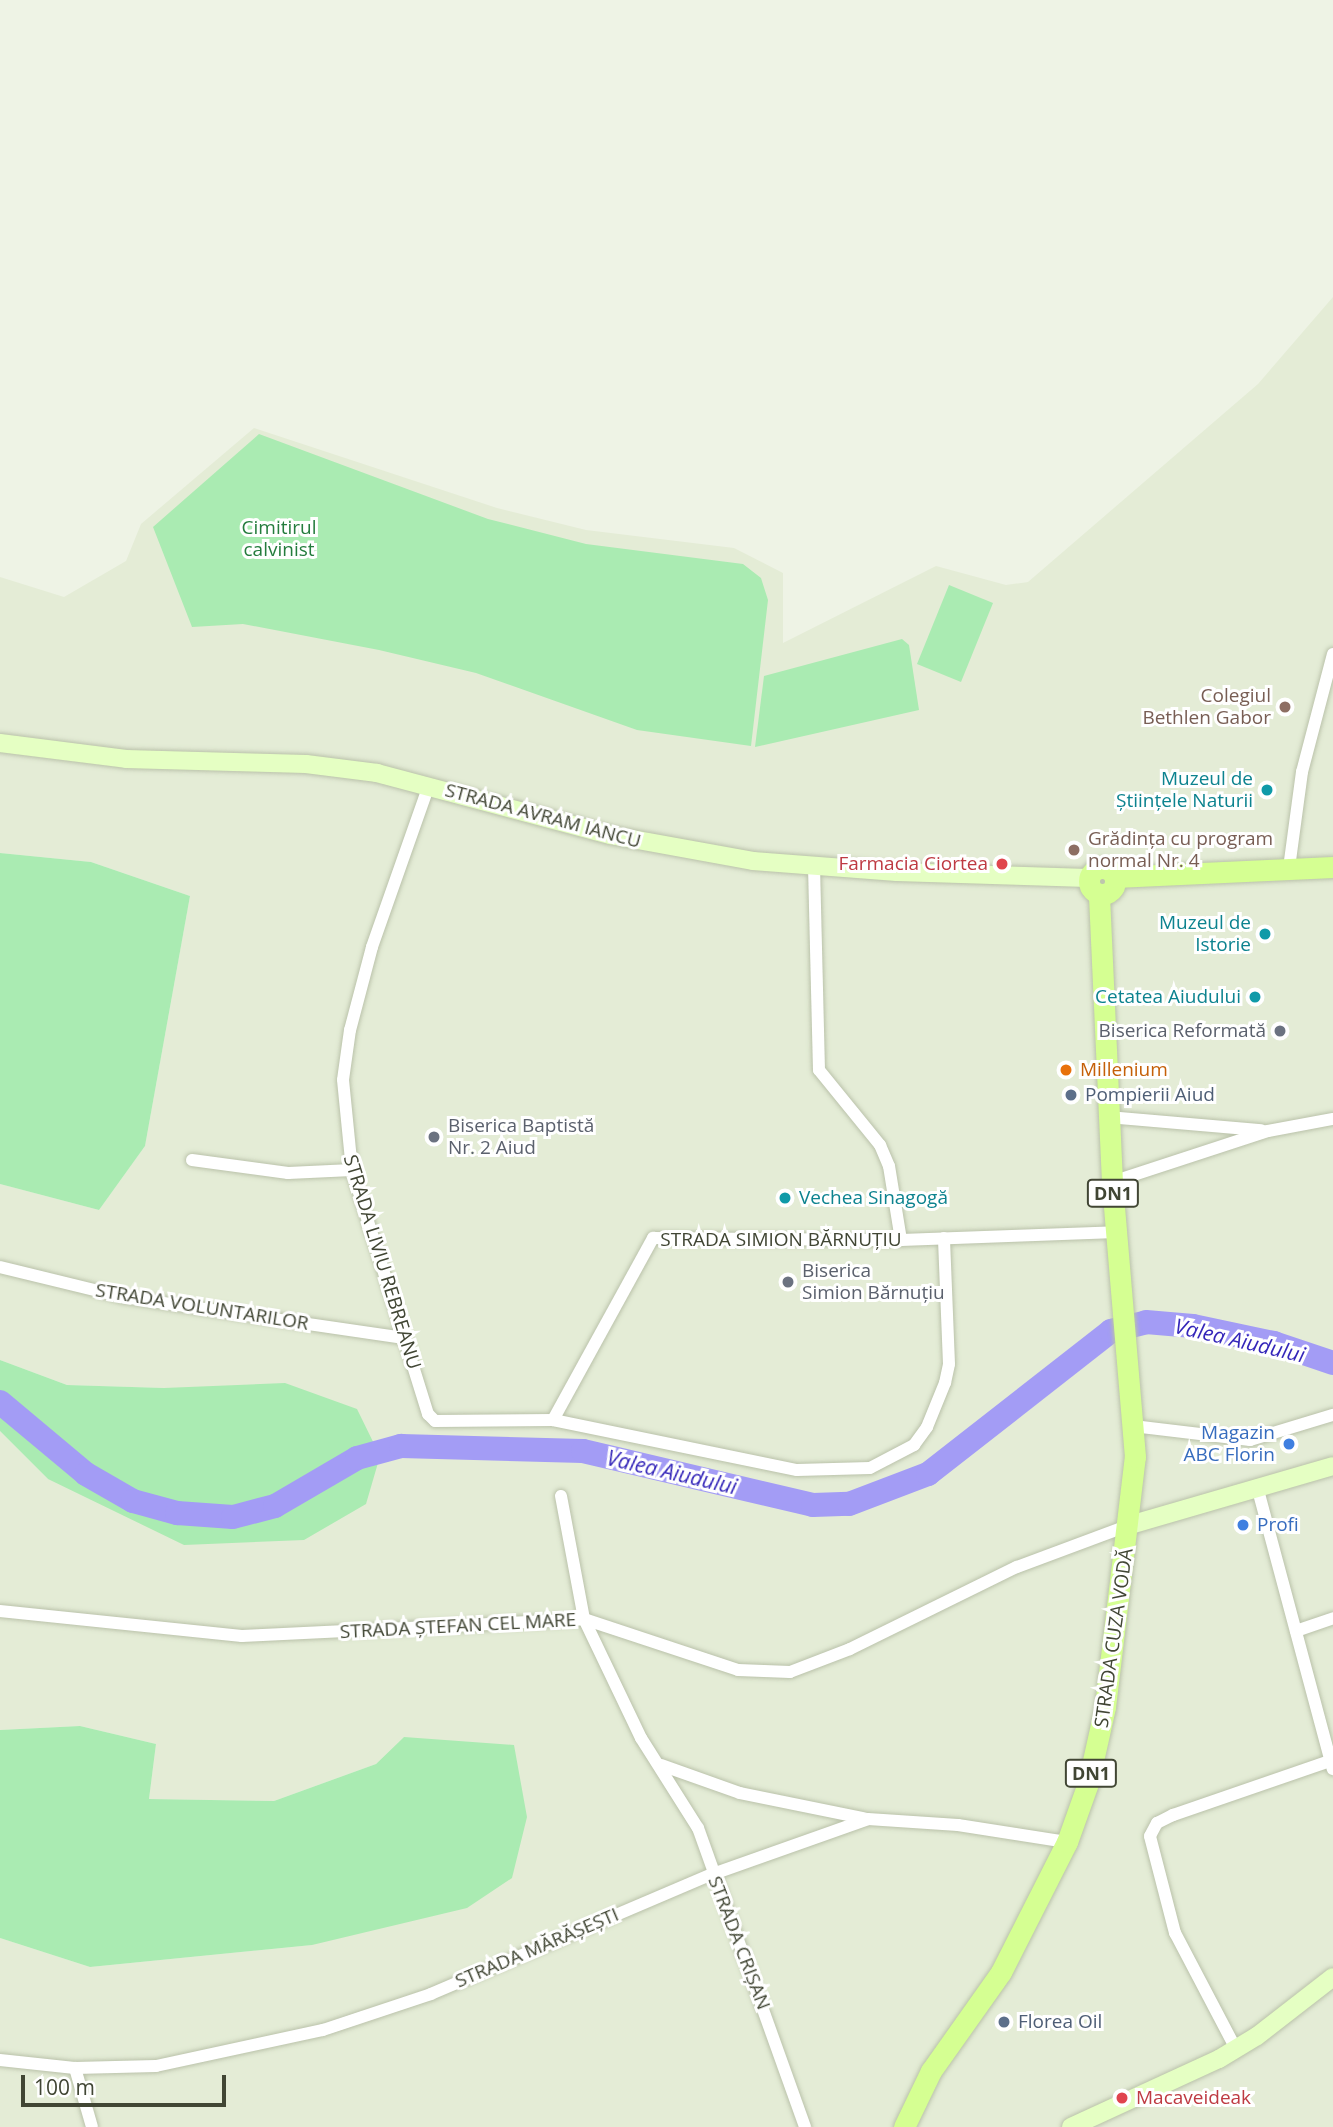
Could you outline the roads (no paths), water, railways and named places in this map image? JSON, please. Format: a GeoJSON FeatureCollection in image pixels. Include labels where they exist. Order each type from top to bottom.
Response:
{"type":"FeatureCollection","features":[{"type":"Feature","properties":{"kind":"main road","name":"STRADA AVRAM IANCU"},"geometry":{"type":"LineString","coordinates":[[0,743],[126,759],[306,764],[429,785],[610,835],[726,857],[1094,886]]}},
{"type":"Feature","properties":{"kind":"main road"},"geometry":{"type":"LineString","coordinates":[[1094,886],[1112,890],[1115,877],[1333,867]]}},
{"type":"Feature","properties":{"kind":"main road","name":"DN1"},"geometry":{"type":"LineString","coordinates":[[1094,886],[1116,1232]]}},
{"type":"Feature","properties":{"kind":"main road","name":"STRADA CUZA VODĂ"},"geometry":{"type":"LineString","coordinates":[[904,2127],[931,2071],[1000,1972],[1067,1842],[1101,1732],[1130,1525],[1133,1426],[1116,1232]]}},
{"type":"Feature","properties":{"kind":"main road"},"geometry":{"type":"LineString","coordinates":[[1130,1525],[1258,1490],[1333,1466]]}},
{"type":"Feature","properties":{"kind":"main road"},"geometry":{"type":"LineString","coordinates":[[1071,2127],[1236,2049],[1333,1978]]}},
{"type":"Feature","properties":{"kind":"street"},"geometry":{"type":"LineString","coordinates":[[1289,868],[1302,772],[1333,654]]}},
{"type":"Feature","properties":{"kind":"street","name":"STRADA LIVIU REBREANU"},"geometry":{"type":"LineString","coordinates":[[429,785],[391,886],[350,1030],[343,1080],[352,1170],[428,1414],[435,1422],[553,1420]]}},
{"type":"Feature","properties":{"kind":"street"},"geometry":{"type":"LineString","coordinates":[[814,866],[819,1070],[880,1145],[889,1166],[901,1240]]}},
{"type":"Feature","properties":{"kind":"street"},"geometry":{"type":"LineString","coordinates":[[1108,1117],[1268,1131]]}},
{"type":"Feature","properties":{"kind":"street"},"geometry":{"type":"LineString","coordinates":[[1112,1182],[1268,1131],[1333,1119]]}},
{"type":"Feature","properties":{"kind":"street"},"geometry":{"type":"LineString","coordinates":[[192,1160],[288,1173],[352,1170]]}},
{"type":"Feature","properties":{"kind":"street","name":"STRADA SIMION BĂRNUȚIU"},"geometry":{"type":"LineString","coordinates":[[553,1420],[653,1238],[901,1240],[1116,1232]]}},
{"type":"Feature","properties":{"kind":"street"},"geometry":{"type":"LineString","coordinates":[[553,1420],[797,1470],[870,1468],[895,1458],[914,1445],[927,1427],[945,1384],[949,1364],[944,1238]]}},
{"type":"Feature","properties":{"kind":"street","name":"STRADA VOLUNTARILOR"},"geometry":{"type":"LineString","coordinates":[[0,1267],[123,1297],[405,1338]]}},
{"type":"Feature","properties":{"kind":"street"},"geometry":{"type":"LineString","coordinates":[[1133,1426],[1250,1440],[1333,1415]]}},
{"type":"Feature","properties":{"kind":"street"},"geometry":{"type":"LineString","coordinates":[[1236,2049],[1175,1933],[1150,1836],[1157,1823],[1173,1815],[1332,1763],[1258,1490]]}},
{"type":"Feature","properties":{"kind":"street","name":"STRADA CRIȘAN"},"geometry":{"type":"LineString","coordinates":[[561,1496],[584,1619],[642,1738],[693,1818],[805,2127]]}},
{"type":"Feature","properties":{"kind":"street","name":"STRADA ȘTEFAN CEL MARE"},"geometry":{"type":"LineString","coordinates":[[0,1611],[242,1636],[584,1619],[738,1670],[790,1672],[850,1649],[1017,1567],[1130,1525]]}},
{"type":"Feature","properties":{"kind":"street"},"geometry":{"type":"LineString","coordinates":[[1296,1631],[1333,1618]]}},
{"type":"Feature","properties":{"kind":"street"},"geometry":{"type":"LineString","coordinates":[[661,1765],[740,1793],[868,1819]]}},
{"type":"Feature","properties":{"kind":"street","name":"STRADA MĂRĂȘEȘTI"},"geometry":{"type":"LineString","coordinates":[[0,2060],[75,2067],[156,2066],[323,2030],[431,1994],[713,1874],[868,1819],[958,1825],[1067,1842]]}},
{"type":"Feature","properties":{"kind":"street"},"geometry":{"type":"LineString","coordinates":[[75,2067],[92,2127]]}},
{"type":"Feature","properties":{"kind":"waterway","name":"Valea Aiudului"},"geometry":{"type":"LineString","coordinates":[[0,1402],[86,1474],[133,1501],[177,1513],[233,1517],[275,1506],[357,1458],[401,1446],[583,1451],[813,1505],[849,1504],[928,1474],[1111,1331],[1146,1322],[1193,1326],[1274,1343],[1333,1363]]}},
{"type":"Feature","properties":{"kind":"place","name":"Colegiul Bethlen Gabor"},"geometry":{"type":"Point","coordinates":[1285,707]}},
{"type":"Feature","properties":{"kind":"place","name":"Muzeul de Științele Naturii"},"geometry":{"type":"Point","coordinates":[1267,790]}},
{"type":"Feature","properties":{"kind":"place","name":"Grădința cu program normal Nr. 4"},"geometry":{"type":"Point","coordinates":[1074,850]}},
{"type":"Feature","properties":{"kind":"place","name":"Farmacia Ciortea"},"geometry":{"type":"Point","coordinates":[1002,864]}},
{"type":"Feature","properties":{"kind":"place","name":"Muzeul de Istorie"},"geometry":{"type":"Point","coordinates":[1265,934]}},
{"type":"Feature","properties":{"kind":"place","name":"Cetatea Aiudului"},"geometry":{"type":"Point","coordinates":[1255,997]}},
{"type":"Feature","properties":{"kind":"place","name":"Biserica Reformată"},"geometry":{"type":"Point","coordinates":[1280,1031]}},
{"type":"Feature","properties":{"kind":"place","name":"Millenium"},"geometry":{"type":"Point","coordinates":[1066,1070]}},
{"type":"Feature","properties":{"kind":"place","name":"Pompierii Aiud"},"geometry":{"type":"Point","coordinates":[1071,1095]}},
{"type":"Feature","properties":{"kind":"place","name":"Biserica Baptistă Nr. 2 Aiud"},"geometry":{"type":"Point","coordinates":[434,1137]}},
{"type":"Feature","properties":{"kind":"place","name":"Vechea Sinagogă"},"geometry":{"type":"Point","coordinates":[785,1198]}},
{"type":"Feature","properties":{"kind":"place","name":"Biserica Simion Bărnuțiu"},"geometry":{"type":"Point","coordinates":[788,1282]}},
{"type":"Feature","properties":{"kind":"place","name":"Magazin ABC Florin"},"geometry":{"type":"Point","coordinates":[1289,1444]}},
{"type":"Feature","properties":{"kind":"place","name":"Profi"},"geometry":{"type":"Point","coordinates":[1243,1525]}},
{"type":"Feature","properties":{"kind":"place","name":"Florea Oil"},"geometry":{"type":"Point","coordinates":[1004,2022]}},
{"type":"Feature","properties":{"kind":"place","name":"Macaveideak"},"geometry":{"type":"Point","coordinates":[1122,2098]}},
{"type":"Feature","properties":{"kind":"park label","name":"Cimitirul calvinist"},"geometry":{"type":"Point","coordinates":[279,539]}}]}
